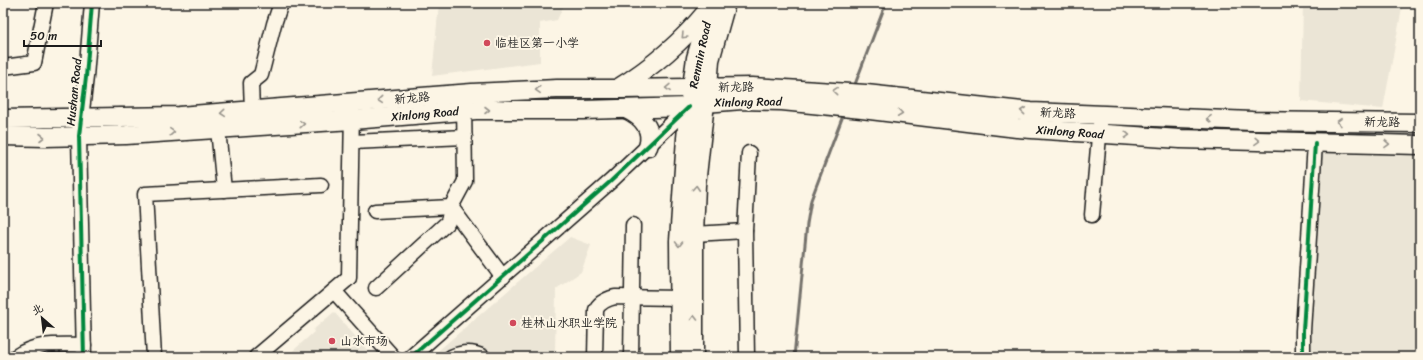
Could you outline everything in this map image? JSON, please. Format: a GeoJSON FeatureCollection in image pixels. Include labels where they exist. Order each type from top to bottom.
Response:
{"type":"FeatureCollection","features":[{"type":"Feature","properties":{"kind":"main road"},"geometry":{"type":"LineString","coordinates":[[617,89],[630,82],[668,52],[716,4]]}},
{"type":"Feature","properties":{"kind":"main road","name":"Renmin Road"},"geometry":{"type":"LineString","coordinates":[[698,97],[710,60],[716,4]]}},
{"type":"Feature","properties":{"kind":"main road","name":"新龙路"},"geometry":{"type":"LineString","coordinates":[[3,119],[80,127],[179,116],[352,103],[464,102],[557,89],[617,89],[698,97]]}},
{"type":"Feature","properties":{"kind":"main road","name":"Xinlong Road"},"geometry":{"type":"LineString","coordinates":[[3,136],[80,127],[126,135],[352,120],[464,102],[476,110],[583,110],[626,108],[698,97],[782,101],[805,96],[864,101],[1017,128],[1180,139],[1420,145]]}},
{"type":"Feature","properties":{"kind":"main road"},"geometry":{"type":"LineString","coordinates":[[694,357],[694,234],[698,97]]}},
{"type":"Feature","properties":{"kind":"main road"},"geometry":{"type":"LineString","coordinates":[[680,357],[679,241],[698,97]]}},
{"type":"Feature","properties":{"kind":"main road","name":"新龙路"},"geometry":{"type":"LineString","coordinates":[[864,101],[1031,112],[1252,121],[1420,123]]}},
{"type":"Feature","properties":{"kind":"main road"},"geometry":{"type":"LineString","coordinates":[[626,108],[637,114],[648,126],[650,139],[648,147]]}},
{"type":"Feature","properties":{"kind":"street"},"geometry":{"type":"LineString","coordinates":[[3,67],[34,63],[46,3]]}},
{"type":"Feature","properties":{"kind":"street","name":"Hushan Road"},"geometry":{"type":"LineString","coordinates":[[84,351],[80,127],[92,3]]}},
{"type":"Feature","properties":{"kind":"street"},"geometry":{"type":"LineString","coordinates":[[252,111],[251,82],[261,74],[281,3]]}},
{"type":"Feature","properties":{"kind":"street"},"geometry":{"type":"LineString","coordinates":[[412,357],[611,181],[648,147],[698,97]]}},
{"type":"Feature","properties":{"kind":"street"},"geometry":{"type":"LineString","coordinates":[[376,288],[448,222],[451,207],[465,181],[464,102]]}},
{"type":"Feature","properties":{"kind":"street"},"geometry":{"type":"LineString","coordinates":[[256,357],[349,278],[352,103]]}},
{"type":"Feature","properties":{"kind":"street"},"geometry":{"type":"LineString","coordinates":[[1092,215],[1101,114]]}},
{"type":"Feature","properties":{"kind":"street"},"geometry":{"type":"LineString","coordinates":[[218,129],[224,190]]}},
{"type":"Feature","properties":{"kind":"street"},"geometry":{"type":"LineString","coordinates":[[352,142],[465,137]]}},
{"type":"Feature","properties":{"kind":"street"},"geometry":{"type":"LineString","coordinates":[[1303,357],[1303,331],[1315,142]]}},
{"type":"Feature","properties":{"kind":"street"},"geometry":{"type":"LineString","coordinates":[[747,357],[745,231],[749,153]]}},
{"type":"Feature","properties":{"kind":"street"},"geometry":{"type":"LineString","coordinates":[[154,357],[144,194],[320,185]]}},
{"type":"Feature","properties":{"kind":"street"},"geometry":{"type":"LineString","coordinates":[[451,207],[503,277]]}},
{"type":"Feature","properties":{"kind":"street"},"geometry":{"type":"LineString","coordinates":[[375,211],[451,207]]}},
{"type":"Feature","properties":{"kind":"street"},"geometry":{"type":"LineString","coordinates":[[631,357],[633,225]]}},
{"type":"Feature","properties":{"kind":"street"},"geometry":{"type":"LineString","coordinates":[[694,234],[745,231]]}},
{"type":"Feature","properties":{"kind":"street"},"geometry":{"type":"LineString","coordinates":[[334,291],[393,357]]}},
{"type":"Feature","properties":{"kind":"street"},"geometry":{"type":"LineString","coordinates":[[595,357],[596,318],[598,307],[607,300],[615,297],[680,298]]}},
{"type":"Feature","properties":{"kind":"street"},"geometry":{"type":"LineString","coordinates":[[15,357],[32,348],[43,345],[84,351]]}},
{"type":"Feature","properties":{"kind":"street"},"geometry":{"type":"LineString","coordinates":[[451,357],[467,352],[474,352],[483,357]]}},
{"type":"Feature","properties":{"kind":"shaded area","name":"临桂区第一小学"},"geometry":{"type":"Polygon","coordinates":[[[439,3],[565,3],[557,20],[540,23],[540,62],[432,76],[439,3]]]}},
{"type":"Feature","properties":{"kind":"shaded area"},"geometry":{"type":"Polygon","coordinates":[[[1303,3],[1403,3],[1383,109],[1301,101],[1303,3]]]}},
{"type":"Feature","properties":{"kind":"shaded area"},"geometry":{"type":"Polygon","coordinates":[[[1322,146],[1420,147],[1420,357],[1308,357],[1322,146]]]}},
{"type":"Feature","properties":{"kind":"shaded area","name":"桂林山水职业学院"},"geometry":{"type":"Polygon","coordinates":[[[570,237],[591,245],[581,272],[556,289],[555,357],[431,357],[570,237]]]}},
{"type":"Feature","properties":{"kind":"shaded area","name":"山水市场"},"geometry":{"type":"Polygon","coordinates":[[[334,312],[368,351],[361,357],[286,357],[314,332],[313,330],[334,312]]]}},
{"type":"Feature","properties":{"kind":"waterway"},"geometry":{"type":"LineString","coordinates":[[854,87],[886,3]]}},
{"type":"Feature","properties":{"kind":"waterway"},"geometry":{"type":"LineString","coordinates":[[794,357],[807,224],[811,200],[844,113]]}},
{"type":"Feature","properties":{"kind":"cycle path"},"geometry":{"type":"LineString","coordinates":[[84,357],[79,136],[86,77],[92,3]]}},
{"type":"Feature","properties":{"kind":"cycle path"},"geometry":{"type":"LineString","coordinates":[[411,357],[611,181],[689,107]]}},
{"type":"Feature","properties":{"kind":"cycle path"},"geometry":{"type":"LineString","coordinates":[[1303,357],[1303,331],[1315,143]]}},
{"type":"Feature","properties":{"kind":"place","name":"临桂区第一小学"},"geometry":{"type":"Point","coordinates":[487,43]}},
{"type":"Feature","properties":{"kind":"place","name":"桂林山水职业学院"},"geometry":{"type":"Point","coordinates":[513,323]}},
{"type":"Feature","properties":{"kind":"place","name":"山水市场"},"geometry":{"type":"Point","coordinates":[332,341]}}]}
